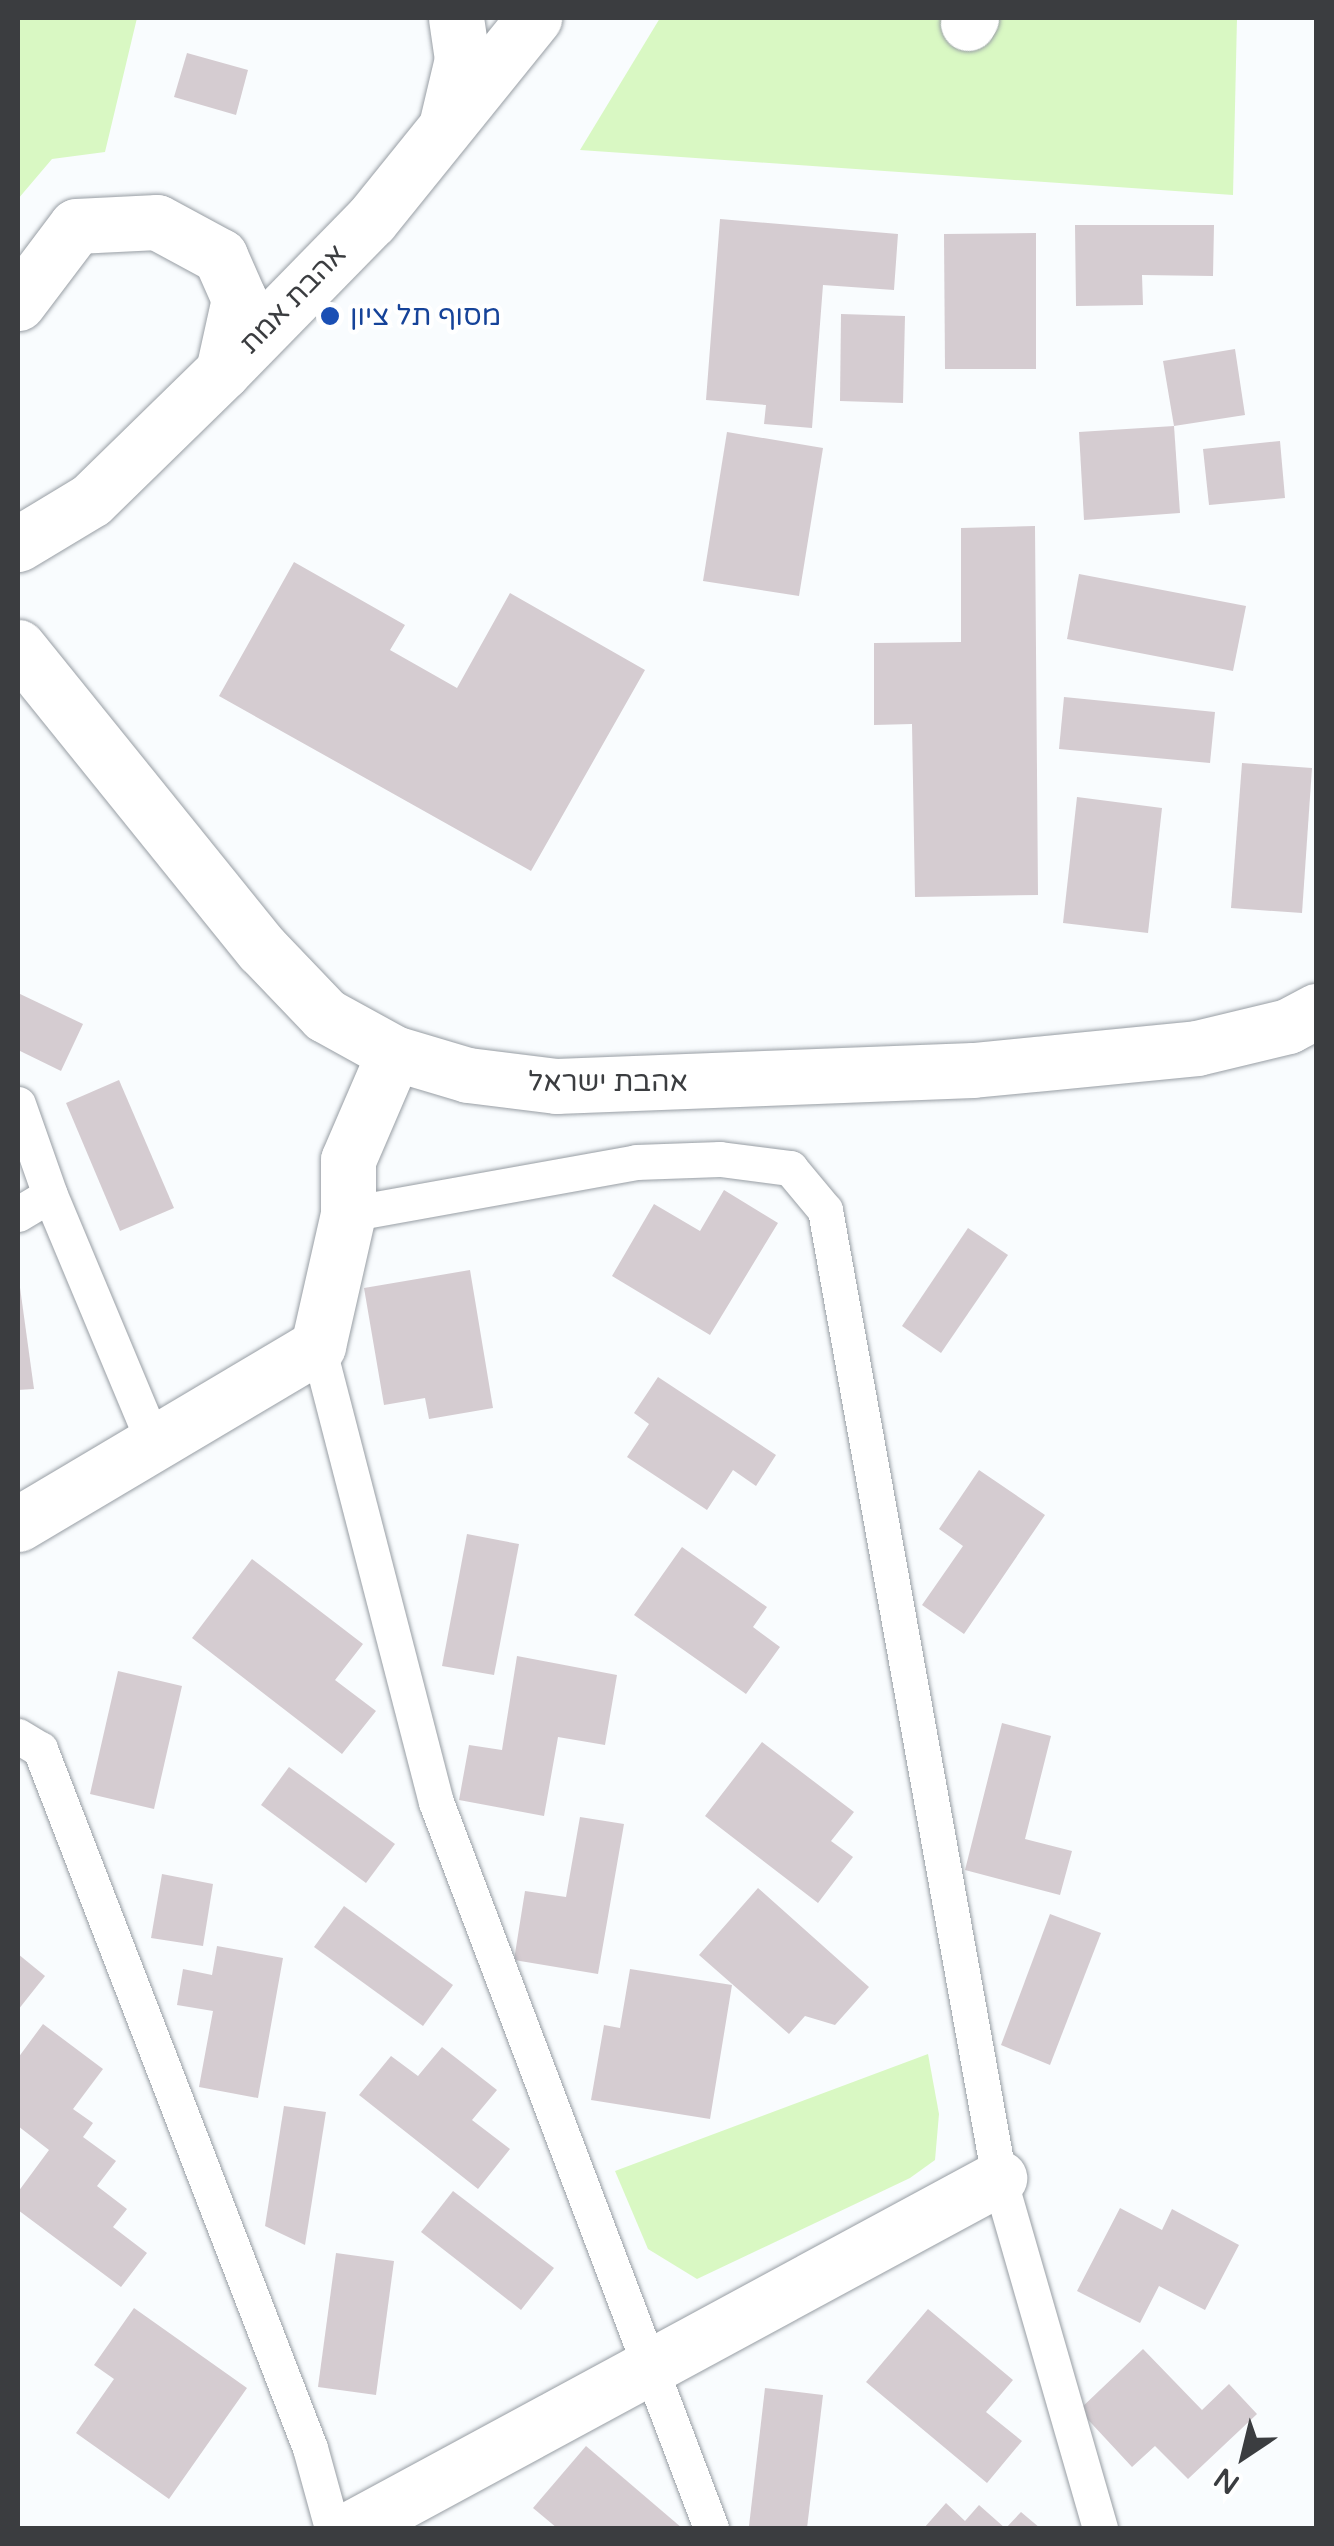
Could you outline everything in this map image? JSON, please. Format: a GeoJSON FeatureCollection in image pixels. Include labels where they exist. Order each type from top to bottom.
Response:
{"type":"FeatureCollection","features":[{"type":"Feature","properties":{"kind":"street"},"geometry":{"type":"LineString","coordinates":[[444,132],[462,59],[456,18]]}},
{"type":"Feature","properties":{"kind":"street","name":"אהבת אמת"},"geometry":{"type":"LineString","coordinates":[[18,544],[92,500],[224,370],[371,220],[534,18]]}},
{"type":"Feature","properties":{"kind":"street"},"geometry":{"type":"LineString","coordinates":[[18,303],[76,226],[157,222],[220,256],[240,299],[224,370]]}},
{"type":"Feature","properties":{"kind":"street","name":"אהבת ישראל"},"geometry":{"type":"LineString","coordinates":[[18,647],[262,949],[326,1015],[394,1053],[468,1075],[556,1086],[771,1081],[1196,1048],[1288,1026],[1316,1011]]}},
{"type":"Feature","properties":{"kind":"street"},"geometry":{"type":"LineString","coordinates":[[18,1524],[318,1346],[348,1214],[348,1160],[394,1053]]}},
{"type":"Feature","properties":{"kind":"street"},"geometry":{"type":"LineString","coordinates":[[352,2528],[999,2178]]}},
{"type":"Feature","properties":{"kind":"lane"},"geometry":{"type":"LineString","coordinates":[[18,1104],[50,1195],[154,1444]]}},
{"type":"Feature","properties":{"kind":"lane"},"geometry":{"type":"LineString","coordinates":[[348,1214],[636,1162],[720,1159],[790,1168],[825,1210],[999,2178],[1100,2528]]}},
{"type":"Feature","properties":{"kind":"lane"},"geometry":{"type":"LineString","coordinates":[[18,1214],[50,1195]]}},
{"type":"Feature","properties":{"kind":"lane"},"geometry":{"type":"LineString","coordinates":[[318,1346],[436,1802],[646,2370],[712,2528]]}},
{"type":"Feature","properties":{"kind":"lane"},"geometry":{"type":"LineString","coordinates":[[18,1736],[40,1749],[310,2448],[332,2528]]}},
{"type":"Feature","properties":{"kind":"green space"},"geometry":{"type":"Polygon","coordinates":[[[18,18],[137,18],[105,152],[52,159],[18,199],[18,18]]]}},
{"type":"Feature","properties":{"kind":"green space"},"geometry":{"type":"Polygon","coordinates":[[[660,18],[1237,18],[1233,195],[580,150],[660,18]]]}},
{"type":"Feature","properties":{"kind":"green space"},"geometry":{"type":"Polygon","coordinates":[[[928,2054],[939,2114],[935,2160],[910,2178],[697,2279],[648,2249],[615,2171],[928,2054]]]}},
{"type":"Feature","properties":{"kind":"building"},"geometry":{"type":"Polygon","coordinates":[[[187,53],[248,70],[236,115],[174,97],[187,53]]]}},
{"type":"Feature","properties":{"kind":"building"},"geometry":{"type":"Polygon","coordinates":[[[720,219],[898,234],[894,290],[823,285],[812,428],[764,424],[766,405],[706,400],[720,219]]]}},
{"type":"Feature","properties":{"kind":"building"},"geometry":{"type":"Polygon","coordinates":[[[1075,225],[1214,225],[1213,276],[1142,275],[1143,305],[1076,306],[1075,225]]]}},
{"type":"Feature","properties":{"kind":"building"},"geometry":{"type":"Polygon","coordinates":[[[1036,233],[1036,369],[945,369],[944,234],[1036,233]]]}},
{"type":"Feature","properties":{"kind":"building"},"geometry":{"type":"Polygon","coordinates":[[[841,314],[905,316],[903,403],[840,401],[841,314]]]}},
{"type":"Feature","properties":{"kind":"building"},"geometry":{"type":"Polygon","coordinates":[[[1235,349],[1245,415],[1174,426],[1163,361],[1235,349]]]}},
{"type":"Feature","properties":{"kind":"building"},"geometry":{"type":"Polygon","coordinates":[[[1174,426],[1180,513],[1084,520],[1079,432],[1174,426]]]}},
{"type":"Feature","properties":{"kind":"building"},"geometry":{"type":"Polygon","coordinates":[[[727,432],[823,448],[799,596],[703,581],[727,432]]]}},
{"type":"Feature","properties":{"kind":"building"},"geometry":{"type":"Polygon","coordinates":[[[1280,441],[1285,498],[1209,505],[1203,449],[1280,441]]]}},
{"type":"Feature","properties":{"kind":"building"},"geometry":{"type":"Polygon","coordinates":[[[1035,526],[1038,895],[915,897],[912,724],[874,725],[874,643],[961,642],[961,528],[1035,526]]]}},
{"type":"Feature","properties":{"kind":"building"},"geometry":{"type":"Polygon","coordinates":[[[294,562],[405,625],[390,650],[457,688],[510,593],[645,670],[531,871],[219,696],[294,562]]]}},
{"type":"Feature","properties":{"kind":"building"},"geometry":{"type":"Polygon","coordinates":[[[1079,574],[1246,606],[1233,671],[1067,639],[1079,574]]]}},
{"type":"Feature","properties":{"kind":"building"},"geometry":{"type":"Polygon","coordinates":[[[1064,697],[1215,712],[1210,763],[1059,749],[1064,697]]]}},
{"type":"Feature","properties":{"kind":"building"},"geometry":{"type":"Polygon","coordinates":[[[1242,763],[1312,768],[1302,913],[1231,908],[1242,763]]]}},
{"type":"Feature","properties":{"kind":"building"},"geometry":{"type":"Polygon","coordinates":[[[1077,797],[1162,808],[1148,933],[1063,923],[1077,797]]]}},
{"type":"Feature","properties":{"kind":"building"},"geometry":{"type":"Polygon","coordinates":[[[18,993],[83,1024],[61,1071],[18,1050],[18,993]]]}},
{"type":"Feature","properties":{"kind":"building"},"geometry":{"type":"Polygon","coordinates":[[[119,1080],[174,1208],[120,1231],[66,1103],[119,1080]]]}},
{"type":"Feature","properties":{"kind":"building"},"geometry":{"type":"Polygon","coordinates":[[[724,1190],[778,1223],[710,1335],[612,1276],[654,1204],[700,1231],[724,1190]]]}},
{"type":"Feature","properties":{"kind":"building"},"geometry":{"type":"Polygon","coordinates":[[[968,1228],[1008,1255],[941,1353],[902,1326],[968,1228]]]}},
{"type":"Feature","properties":{"kind":"building"},"geometry":{"type":"Polygon","coordinates":[[[470,1270],[493,1408],[429,1419],[425,1398],[384,1405],[364,1288],[470,1270]]]}},
{"type":"Feature","properties":{"kind":"building"},"geometry":{"type":"Polygon","coordinates":[[[18,1273],[34,1389],[18,1390],[18,1273]]]}},
{"type":"Feature","properties":{"kind":"building"},"geometry":{"type":"Polygon","coordinates":[[[658,1377],[776,1455],[756,1486],[733,1470],[707,1510],[627,1457],[649,1424],[634,1413],[658,1377]]]}},
{"type":"Feature","properties":{"kind":"building"},"geometry":{"type":"Polygon","coordinates":[[[979,1470],[1045,1515],[964,1634],[922,1605],[963,1546],[939,1529],[979,1470]]]}},
{"type":"Feature","properties":{"kind":"building"},"geometry":{"type":"Polygon","coordinates":[[[467,1534],[519,1544],[494,1675],[442,1666],[467,1534]]]}},
{"type":"Feature","properties":{"kind":"building"},"geometry":{"type":"Polygon","coordinates":[[[682,1547],[767,1607],[753,1627],[780,1647],[746,1694],[634,1615],[682,1547]]]}},
{"type":"Feature","properties":{"kind":"building"},"geometry":{"type":"Polygon","coordinates":[[[252,1559],[363,1644],[335,1680],[376,1711],[342,1754],[192,1638],[252,1559]]]}},
{"type":"Feature","properties":{"kind":"building"},"geometry":{"type":"Polygon","coordinates":[[[517,1656],[617,1675],[605,1745],[558,1737],[544,1816],[459,1800],[469,1745],[502,1750],[517,1656]]]}},
{"type":"Feature","properties":{"kind":"building"},"geometry":{"type":"Polygon","coordinates":[[[118,1671],[182,1686],[154,1809],[90,1794],[118,1671]]]}},
{"type":"Feature","properties":{"kind":"building"},"geometry":{"type":"Polygon","coordinates":[[[1002,1723],[1051,1736],[1025,1839],[1072,1851],[1060,1895],[965,1870],[1002,1723]]]}},
{"type":"Feature","properties":{"kind":"building"},"geometry":{"type":"Polygon","coordinates":[[[762,1742],[854,1812],[831,1841],[853,1857],[818,1903],[705,1816],[762,1742]]]}},
{"type":"Feature","properties":{"kind":"building"},"geometry":{"type":"Polygon","coordinates":[[[289,1767],[395,1844],[366,1883],[261,1805],[289,1767]]]}},
{"type":"Feature","properties":{"kind":"building"},"geometry":{"type":"Polygon","coordinates":[[[580,1817],[624,1824],[598,1974],[514,1960],[525,1891],[566,1897],[580,1817]]]}},
{"type":"Feature","properties":{"kind":"building"},"geometry":{"type":"Polygon","coordinates":[[[162,1874],[213,1884],[203,1946],[151,1938],[162,1874]]]}},
{"type":"Feature","properties":{"kind":"building"},"geometry":{"type":"Polygon","coordinates":[[[758,1888],[869,1987],[835,2025],[805,2016],[789,2034],[699,1955],[758,1888]]]}},
{"type":"Feature","properties":{"kind":"building"},"geometry":{"type":"Polygon","coordinates":[[[344,1906],[453,1985],[423,2026],[314,1947],[344,1906]]]}},
{"type":"Feature","properties":{"kind":"building"},"geometry":{"type":"Polygon","coordinates":[[[1050,1914],[1101,1933],[1050,2065],[1001,2045],[1050,1914]]]}},
{"type":"Feature","properties":{"kind":"building"},"geometry":{"type":"Polygon","coordinates":[[[217,1946],[283,1958],[258,2098],[199,2087],[213,2011],[177,2005],[183,1969],[212,1975],[217,1946]]]}},
{"type":"Feature","properties":{"kind":"building"},"geometry":{"type":"Polygon","coordinates":[[[18,1954],[45,1976],[18,2010],[18,1954]]]}},
{"type":"Feature","properties":{"kind":"building"},"geometry":{"type":"Polygon","coordinates":[[[630,1969],[732,1985],[710,2119],[591,2100],[604,2025],[620,2028],[630,1969]]]}},
{"type":"Feature","properties":{"kind":"building"},"geometry":{"type":"Polygon","coordinates":[[[43,2024],[103,2069],[73,2109],[93,2123],[83,2137],[116,2161],[97,2186],[127,2209],[113,2227],[147,2253],[121,2287],[18,2210],[18,2192],[49,2150],[18,2126],[18,2058],[43,2024]]]}},
{"type":"Feature","properties":{"kind":"building"},"geometry":{"type":"Polygon","coordinates":[[[442,2047],[497,2090],[472,2120],[510,2149],[478,2189],[359,2095],[391,2056],[418,2076],[442,2047]]]}},
{"type":"Feature","properties":{"kind":"building"},"geometry":{"type":"Polygon","coordinates":[[[284,2106],[326,2112],[305,2245],[265,2226],[284,2106]]]}},
{"type":"Feature","properties":{"kind":"building"},"geometry":{"type":"Polygon","coordinates":[[[453,2191],[554,2268],[521,2310],[421,2232],[453,2191]]]}},
{"type":"Feature","properties":{"kind":"building"},"geometry":{"type":"Polygon","coordinates":[[[1120,2208],[1162,2230],[1172,2209],[1239,2245],[1205,2310],[1159,2286],[1140,2323],[1077,2291],[1120,2208]]]}},
{"type":"Feature","properties":{"kind":"building"},"geometry":{"type":"Polygon","coordinates":[[[336,2253],[394,2261],[376,2395],[318,2387],[336,2253]]]}},
{"type":"Feature","properties":{"kind":"building"},"geometry":{"type":"Polygon","coordinates":[[[134,2308],[247,2388],[169,2499],[76,2433],[114,2379],[94,2365],[134,2308]]]}},
{"type":"Feature","properties":{"kind":"building"},"geometry":{"type":"Polygon","coordinates":[[[928,2309],[1013,2380],[986,2412],[1022,2441],[987,2483],[866,2382],[928,2309]]]}},
{"type":"Feature","properties":{"kind":"building"},"geometry":{"type":"Polygon","coordinates":[[[1143,2349],[1202,2410],[1229,2384],[1257,2414],[1188,2479],[1155,2446],[1132,2467],[1079,2410],[1143,2349]]]}},
{"type":"Feature","properties":{"kind":"building"},"geometry":{"type":"Polygon","coordinates":[[[765,2388],[823,2395],[807,2528],[749,2526],[765,2388]]]}},
{"type":"Feature","properties":{"kind":"building"},"geometry":{"type":"Polygon","coordinates":[[[586,2446],[682,2528],[557,2528],[533,2508],[586,2446]]]}},
{"type":"Feature","properties":{"kind":"building"},"geometry":{"type":"Polygon","coordinates":[[[946,2503],[965,2521],[979,2505],[1005,2528],[924,2528],[946,2503]]]}},
{"type":"Feature","properties":{"kind":"building"},"geometry":{"type":"Polygon","coordinates":[[[1021,2512],[1040,2528],[1006,2528],[1021,2512]]]}},
{"type":"Feature","properties":{"kind":"place","name":"מסוף תל ציון"},"geometry":{"type":"Point","coordinates":[330,316]}}]}
